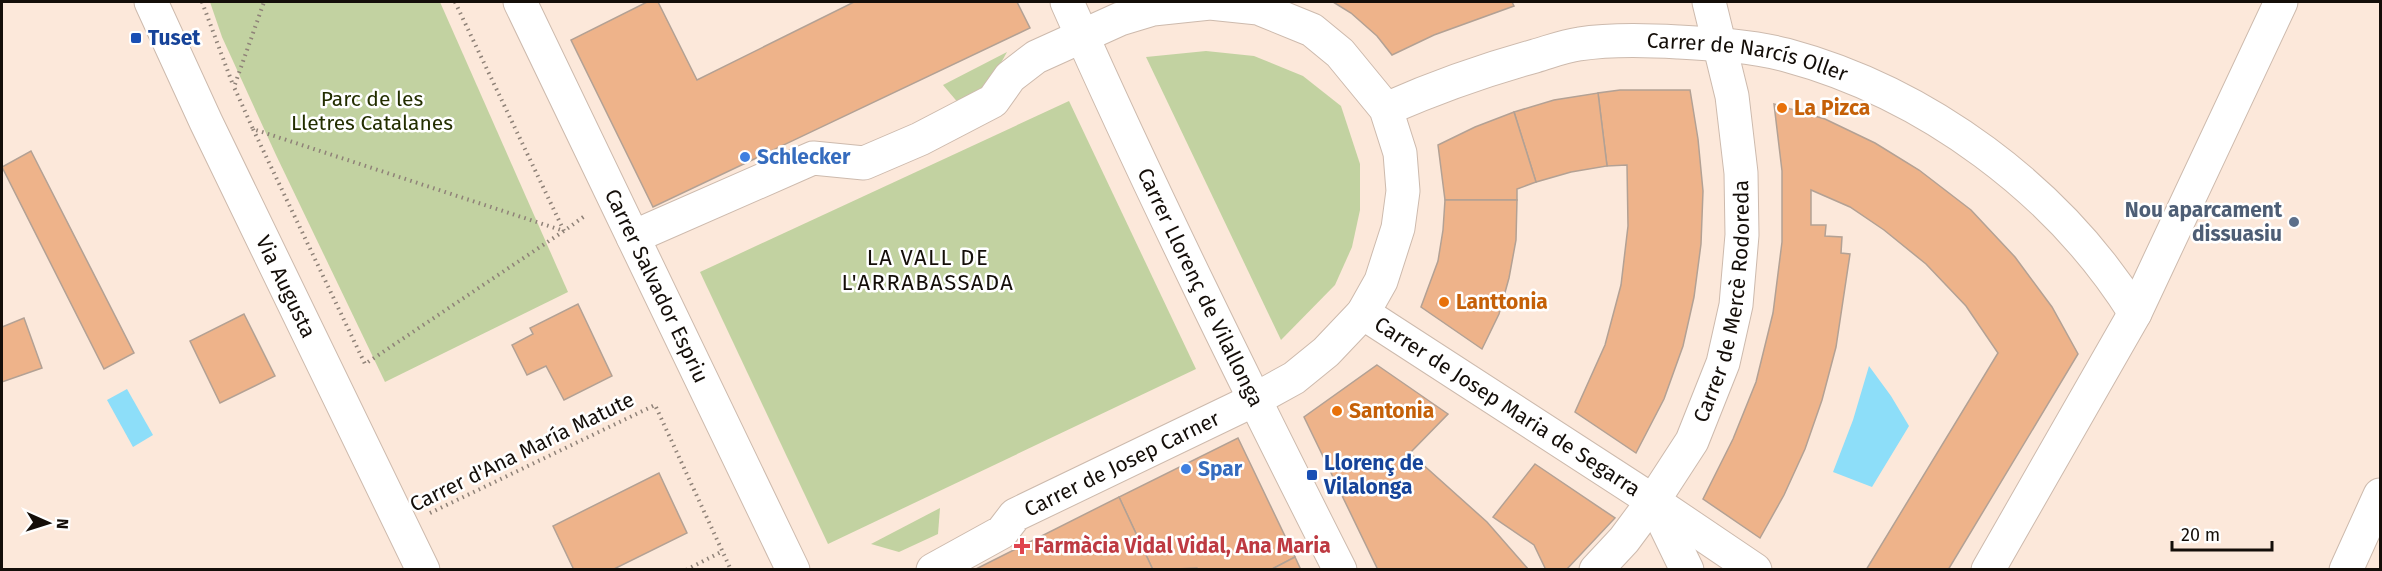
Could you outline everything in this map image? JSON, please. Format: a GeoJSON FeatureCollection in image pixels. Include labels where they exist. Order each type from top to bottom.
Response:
{"type":"FeatureCollection","features":[{"type":"Feature","properties":{"kind":"street","name":"Carrer Salvador Espriu"},"geometry":{"type":"LineString","coordinates":[[520,2],[793,570]]}},
{"type":"Feature","properties":{"kind":"street","name":"Carrer Llorenç de Vilallonga"},"geometry":{"type":"LineString","coordinates":[[1067,2],[1108,96],[1254,400],[1340,570]]}},
{"type":"Feature","properties":{"kind":"street","name":"Carrer de Mercè Rodoreda"},"geometry":{"type":"LineString","coordinates":[[1596,570],[1624,540],[1653,501],[1692,441],[1723,363],[1736,305],[1742,235],[1741,173],[1732,96],[1709,2]]}},
{"type":"Feature","properties":{"kind":"street"},"geometry":{"type":"LineString","coordinates":[[1988,570],[2135,313],[2281,2]]}},
{"type":"Feature","properties":{"kind":"street"},"geometry":{"type":"LineString","coordinates":[[633,237],[813,158],[864,163],[920,139],[993,101],[1010,77],[1036,57],[1120,19],[1153,9],[1210,3],[1258,8],[1312,30],[1340,53],[1386,109]]}},
{"type":"Feature","properties":{"kind":"street","name":"Via Augusta"},"geometry":{"type":"LineString","coordinates":[[158,10],[206,122],[423,570]]}},
{"type":"Feature","properties":{"kind":"street","name":"Carrer de Narcís Oller"},"geometry":{"type":"LineString","coordinates":[[1386,109],[1450,83],[1512,62],[1578,44],[1647,40],[1721,44],[1785,55],[1849,76],[1962,135],[2019,178],[2071,228],[2113,278],[2135,313]]}},
{"type":"Feature","properties":{"kind":"street","name":"Carrer de Josep Carner"},"geometry":{"type":"LineString","coordinates":[[933,570],[1002,532],[1014,515],[1254,400],[1302,372],[1326,352],[1363,313],[1381,281],[1398,228],[1403,190],[1400,153],[1386,109]]}},
{"type":"Feature","properties":{"kind":"street","name":"Carrer de Josep Maria de Segarra"},"geometry":{"type":"LineString","coordinates":[[1363,313],[1755,570]]}},
{"type":"Feature","properties":{"kind":"street"},"geometry":{"type":"LineString","coordinates":[[2346,570],[2380,495]]}},
{"type":"Feature","properties":{"kind":"street","name":"Carrer de Josep Maria de Segarra"},"geometry":{"type":"LineString","coordinates":[[1653,501],[1687,570]]}},
{"type":"Feature","properties":{"kind":"path"},"geometry":{"type":"LineString","coordinates":[[202,2],[234,87],[365,364],[564,231]]}},
{"type":"Feature","properties":{"kind":"path"},"geometry":{"type":"LineString","coordinates":[[234,87],[264,2]]}},
{"type":"Feature","properties":{"kind":"path"},"geometry":{"type":"LineString","coordinates":[[455,2],[564,231]]}},
{"type":"Feature","properties":{"kind":"path"},"geometry":{"type":"LineString","coordinates":[[253,129],[564,231]]}},
{"type":"Feature","properties":{"kind":"path","name":"Carrer d'Ana María Matute"},"geometry":{"type":"LineString","coordinates":[[402,526],[655,405],[723,551]]}},
{"type":"Feature","properties":{"kind":"path"},"geometry":{"type":"LineString","coordinates":[[686,570],[723,551],[731,570]]}},
{"type":"Feature","properties":{"kind":"green space","name":"Parc de les Lletres Catalanes"},"geometry":{"type":"Polygon","coordinates":[[[210,2],[440,2],[568,292],[385,382],[276,155],[222,37],[210,2]]]}},
{"type":"Feature","properties":{"kind":"green space"},"geometry":{"type":"Polygon","coordinates":[[[1206,51],[1254,56],[1303,76],[1341,106],[1360,164],[1360,210],[1352,247],[1335,285],[1281,340],[1146,57],[1206,51]]]}},
{"type":"Feature","properties":{"kind":"green space"},"geometry":{"type":"Polygon","coordinates":[[[1007,52],[987,88],[960,105],[943,85],[1007,52]]]}},
{"type":"Feature","properties":{"kind":"green space"},"geometry":{"type":"Polygon","coordinates":[[[1069,101],[1196,369],[828,544],[700,272],[1069,101]]]}},
{"type":"Feature","properties":{"kind":"green space"},"geometry":{"type":"Polygon","coordinates":[[[940,508],[938,534],[899,552],[871,544],[940,508]]]}},
{"type":"Feature","properties":{"kind":"water"},"geometry":{"type":"Polygon","coordinates":[[[1869,366],[1909,426],[1872,487],[1833,472],[1853,420],[1869,366]]]}},
{"type":"Feature","properties":{"kind":"water"},"geometry":{"type":"Polygon","coordinates":[[[127,389],[153,435],[133,447],[107,400],[127,389]]]}},
{"type":"Feature","properties":{"kind":"building"},"geometry":{"type":"Polygon","coordinates":[[[647,2],[658,2],[697,80],[854,2],[1017,2],[1030,28],[653,207],[571,40],[647,2]]]}},
{"type":"Feature","properties":{"kind":"building"},"geometry":{"type":"Polygon","coordinates":[[[1333,2],[1512,2],[1514,6],[1434,35],[1392,55],[1377,36],[1351,13],[1333,2]]]}},
{"type":"Feature","properties":{"kind":"building"},"geometry":{"type":"Polygon","coordinates":[[[1620,90],[1690,90],[1703,191],[1701,244],[1694,297],[1683,346],[1664,399],[1636,453],[1575,412],[1605,345],[1621,285],[1628,226],[1627,165],[1607,166],[1598,93],[1620,90]]]}},
{"type":"Feature","properties":{"kind":"building"},"geometry":{"type":"Polygon","coordinates":[[[1598,93],[1607,166],[1571,172],[1536,182],[1514,112],[1554,100],[1598,93]]]}},
{"type":"Feature","properties":{"kind":"building"},"geometry":{"type":"Polygon","coordinates":[[[1774,104],[1825,119],[1875,143],[1919,170],[1971,210],[2015,257],[2052,307],[2078,354],[1948,570],[1866,570],[1998,353],[1966,306],[1926,264],[1884,230],[1850,207],[1811,190],[1811,225],[1826,225],[1825,236],[1842,237],[1841,253],[1850,254],[1836,347],[1822,400],[1805,449],[1784,495],[1760,538],[1703,499],[1733,439],[1756,382],[1773,313],[1782,242],[1782,171],[1774,104]]]}},
{"type":"Feature","properties":{"kind":"building"},"geometry":{"type":"Polygon","coordinates":[[[1514,112],[1536,182],[1517,189],[1517,200],[1445,200],[1438,145],[1514,112]]]}},
{"type":"Feature","properties":{"kind":"building"},"geometry":{"type":"Polygon","coordinates":[[[31,151],[134,353],[104,369],[2,167],[31,151]]]}},
{"type":"Feature","properties":{"kind":"building"},"geometry":{"type":"Polygon","coordinates":[[[1445,200],[1517,200],[1516,240],[1509,278],[1499,314],[1482,349],[1421,307],[1438,261],[1445,200]]]}},
{"type":"Feature","properties":{"kind":"building"},"geometry":{"type":"Polygon","coordinates":[[[578,304],[612,376],[564,400],[546,366],[527,375],[512,345],[533,334],[530,328],[578,304]]]}},
{"type":"Feature","properties":{"kind":"building"},"geometry":{"type":"Polygon","coordinates":[[[244,314],[275,376],[220,403],[190,341],[244,314]]]}},
{"type":"Feature","properties":{"kind":"building"},"geometry":{"type":"Polygon","coordinates":[[[24,318],[42,368],[2,382],[2,327],[24,318]]]}},
{"type":"Feature","properties":{"kind":"building"},"geometry":{"type":"Polygon","coordinates":[[[1377,365],[1448,414],[1410,453],[1487,522],[1529,570],[1378,570],[1304,417],[1377,365]]]}},
{"type":"Feature","properties":{"kind":"building"},"geometry":{"type":"Polygon","coordinates":[[[1238,438],[1295,557],[1270,570],[1198,570],[1197,568],[1153,570],[1119,497],[1238,438]]]}},
{"type":"Feature","properties":{"kind":"building"},"geometry":{"type":"Polygon","coordinates":[[[1535,464],[1615,518],[1566,570],[1546,570],[1534,545],[1493,517],[1535,464]]]}},
{"type":"Feature","properties":{"kind":"building"},"geometry":{"type":"Polygon","coordinates":[[[659,473],[687,533],[612,570],[574,570],[553,526],[659,473]]]}},
{"type":"Feature","properties":{"kind":"building"},"geometry":{"type":"Polygon","coordinates":[[[1119,497],[1153,570],[974,570],[1119,497]]]}},
{"type":"Feature","properties":{"kind":"building"},"geometry":{"type":"Polygon","coordinates":[[[1295,557],[1301,570],[1270,570],[1295,557]]]}},
{"type":"Feature","properties":{"kind":"place","name":"Tuset"},"geometry":{"type":"Point","coordinates":[136,38]}},
{"type":"Feature","properties":{"kind":"place","name":"La Pizca"},"geometry":{"type":"Point","coordinates":[1782,108]}},
{"type":"Feature","properties":{"kind":"place","name":"Schlecker"},"geometry":{"type":"Point","coordinates":[745,157]}},
{"type":"Feature","properties":{"kind":"place","name":"Nou aparcament dissuasiu"},"geometry":{"type":"Point","coordinates":[2294,222]}},
{"type":"Feature","properties":{"kind":"place","name":"Lanttonia"},"geometry":{"type":"Point","coordinates":[1444,302]}},
{"type":"Feature","properties":{"kind":"place","name":"Santonia"},"geometry":{"type":"Point","coordinates":[1337,411]}},
{"type":"Feature","properties":{"kind":"place","name":"Spar"},"geometry":{"type":"Point","coordinates":[1186,469]}},
{"type":"Feature","properties":{"kind":"place","name":"Llorenç de Vilalonga"},"geometry":{"type":"Point","coordinates":[1312,475]}},
{"type":"Feature","properties":{"kind":"place","name":"Farmàcia Vidal Vidal, Ana Maria"},"geometry":{"type":"Point","coordinates":[1022,546]}},
{"type":"Feature","properties":{"kind":"district","name":"LA VALL DE L'ARRABASSADA"},"geometry":{"type":"Point","coordinates":[928,270]}}]}
